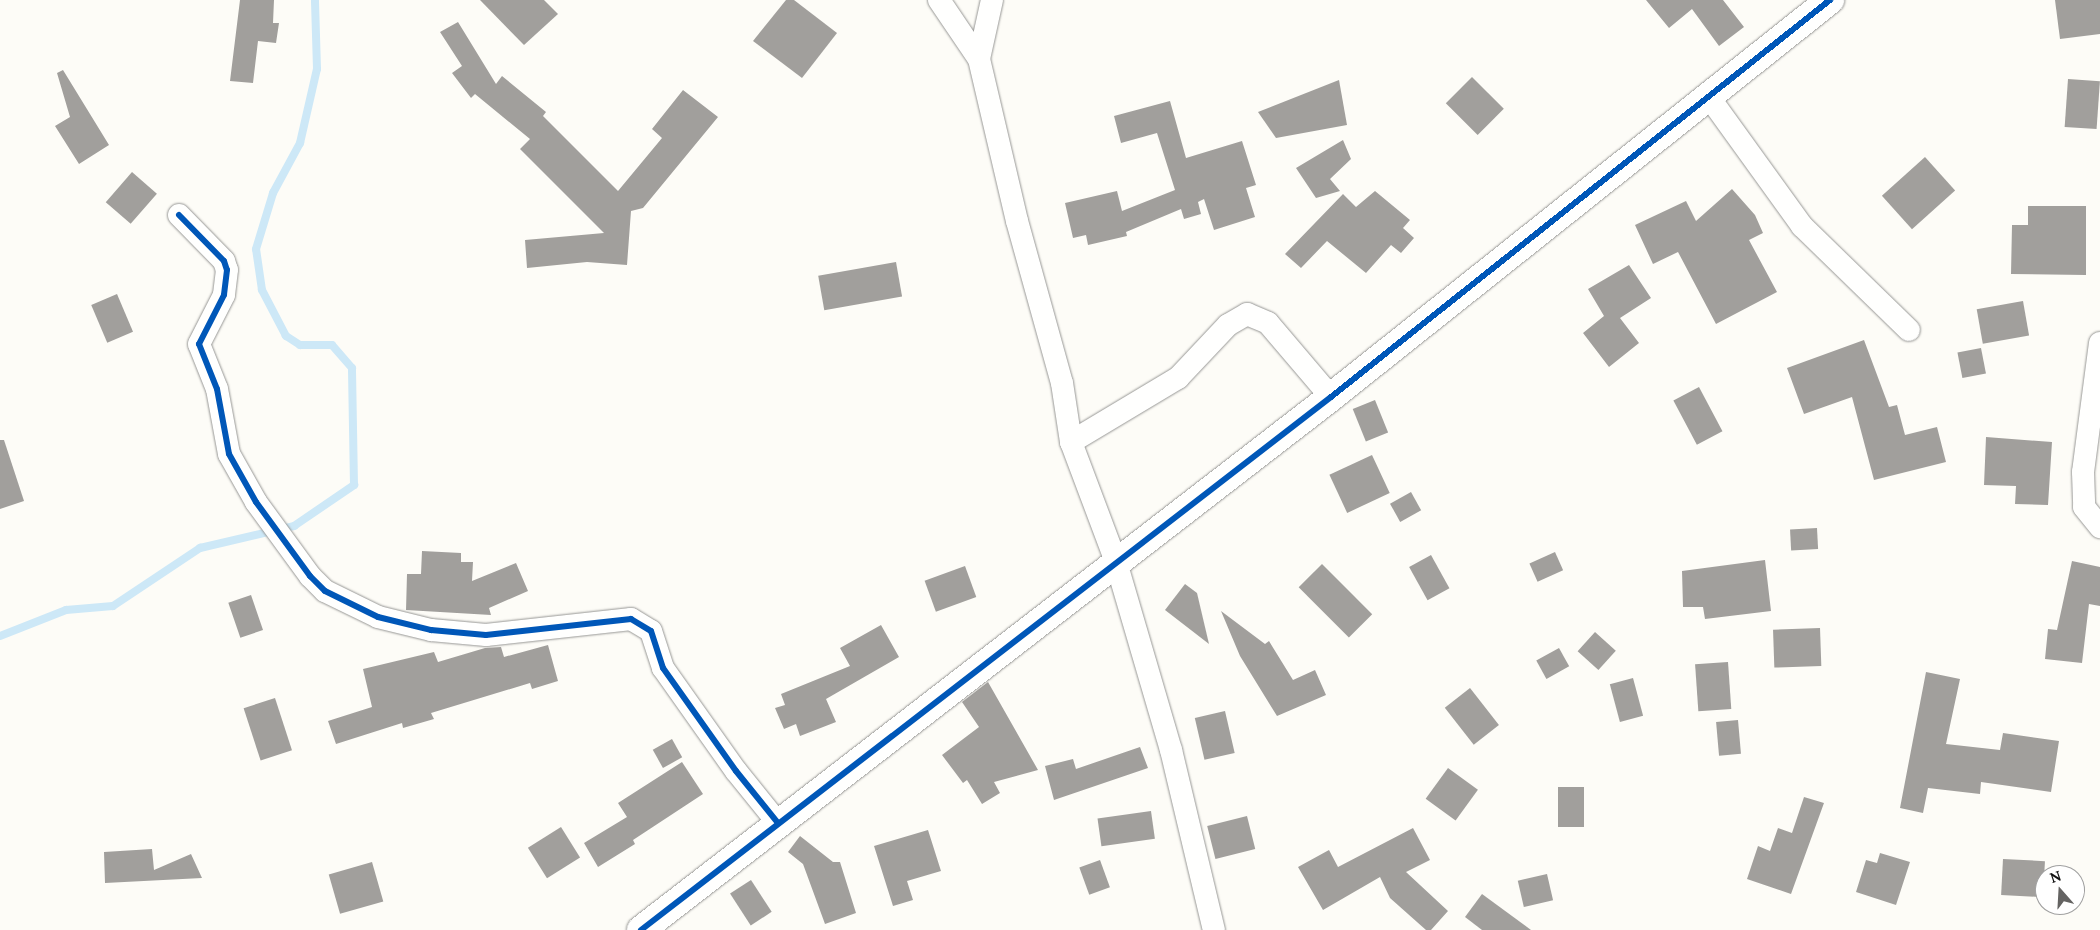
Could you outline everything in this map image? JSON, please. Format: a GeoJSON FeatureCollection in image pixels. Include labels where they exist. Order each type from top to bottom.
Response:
{"type":"FeatureCollection","features":[{"type":"Feature","properties":{"kind":"street"},"geometry":{"type":"LineString","coordinates":[[939,0],[979,59],[1017,221],[1062,383],[1071,442],[1116,562],[1171,750],[1214,930]]}},
{"type":"Feature","properties":{"kind":"street"},"geometry":{"type":"LineString","coordinates":[[979,59],[992,0]]}},
{"type":"Feature","properties":{"kind":"street"},"geometry":{"type":"LineString","coordinates":[[641,930],[1331,397],[1830,0]]}},
{"type":"Feature","properties":{"kind":"street"},"geometry":{"type":"LineString","coordinates":[[1708,97],[1802,226],[1908,330]]}},
{"type":"Feature","properties":{"kind":"street"},"geometry":{"type":"LineString","coordinates":[[179,215],[224,261],[227,270],[224,295],[199,344],[216,389],[234,466],[276,532],[320,586],[378,617],[431,630],[486,635],[632,619],[651,632],[663,668],[736,772],[778,823]]}},
{"type":"Feature","properties":{"kind":"street"},"geometry":{"type":"LineString","coordinates":[[1071,442],[1178,378],[1228,325],[1247,314],[1268,323],[1331,397]]}},
{"type":"Feature","properties":{"kind":"street"},"geometry":{"type":"LineString","coordinates":[[2100,343],[2083,472],[2084,507],[2100,527]]}},
{"type":"Feature","properties":{"kind":"building"},"geometry":{"type":"Polygon","coordinates":[[[240,0],[274,0],[273,23],[279,23],[276,43],[258,41],[253,83],[230,81],[240,0]]]}},
{"type":"Feature","properties":{"kind":"building"},"geometry":{"type":"Polygon","coordinates":[[[480,0],[544,0],[558,14],[524,45],[480,0]]]}},
{"type":"Feature","properties":{"kind":"building"},"geometry":{"type":"Polygon","coordinates":[[[786,0],[794,0],[837,33],[802,78],[753,41],[786,0]]]}},
{"type":"Feature","properties":{"kind":"building"},"geometry":{"type":"Polygon","coordinates":[[[1646,0],[1723,0],[1744,27],[1719,46],[1692,9],[1669,28],[1646,0]]]}},
{"type":"Feature","properties":{"kind":"building"},"geometry":{"type":"Polygon","coordinates":[[[2055,0],[2100,0],[2100,34],[2060,39],[2055,0]]]}},
{"type":"Feature","properties":{"kind":"building"},"geometry":{"type":"Polygon","coordinates":[[[458,22],[496,84],[502,76],[546,112],[543,116],[618,191],[662,138],[652,129],[683,90],[718,117],[643,208],[631,211],[627,265],[587,262],[527,268],[525,240],[604,233],[520,149],[530,139],[475,94],[471,98],[452,73],[462,66],[440,32],[458,22]]]}},
{"type":"Feature","properties":{"kind":"building"},"geometry":{"type":"Polygon","coordinates":[[[63,70],[109,145],[79,164],[55,126],[70,117],[57,73],[63,70]]]}},
{"type":"Feature","properties":{"kind":"building"},"geometry":{"type":"Polygon","coordinates":[[[1472,77],[1504,109],[1478,135],[1446,103],[1472,77]]]}},
{"type":"Feature","properties":{"kind":"building"},"geometry":{"type":"Polygon","coordinates":[[[2068,79],[2100,81],[2097,129],[2065,127],[2068,79]]]}},
{"type":"Feature","properties":{"kind":"building"},"geometry":{"type":"Polygon","coordinates":[[[1339,80],[1347,125],[1276,138],[1258,112],[1339,80]]]}},
{"type":"Feature","properties":{"kind":"building"},"geometry":{"type":"Polygon","coordinates":[[[1170,101],[1186,158],[1242,141],[1256,185],[1246,188],[1255,217],[1214,230],[1204,199],[1198,202],[1201,214],[1184,219],[1181,209],[1126,232],[1127,236],[1088,245],[1086,235],[1073,238],[1065,203],[1117,191],[1122,211],[1175,190],[1157,133],[1121,143],[1114,116],[1170,101]]]}},
{"type":"Feature","properties":{"kind":"building"},"geometry":{"type":"Polygon","coordinates":[[[1343,140],[1351,159],[1330,179],[1340,191],[1316,198],[1296,168],[1343,140]]]}},
{"type":"Feature","properties":{"kind":"building"},"geometry":{"type":"Polygon","coordinates":[[[1925,157],[1955,190],[1912,229],[1882,196],[1925,157]]]}},
{"type":"Feature","properties":{"kind":"building"},"geometry":{"type":"Polygon","coordinates":[[[132,172],[157,194],[131,224],[106,202],[132,172]]]}},
{"type":"Feature","properties":{"kind":"building"},"geometry":{"type":"Polygon","coordinates":[[[1732,189],[1755,215],[1763,233],[1749,240],[1777,292],[1716,324],[1678,252],[1653,264],[1635,225],[1686,201],[1696,221],[1732,189]]]}},
{"type":"Feature","properties":{"kind":"building"},"geometry":{"type":"Polygon","coordinates":[[[1375,191],[1410,220],[1403,228],[1414,238],[1401,253],[1391,245],[1366,273],[1327,241],[1301,268],[1285,254],[1343,194],[1356,207],[1375,191]]]}},
{"type":"Feature","properties":{"kind":"building"},"geometry":{"type":"Polygon","coordinates":[[[2028,206],[2086,206],[2086,275],[2011,274],[2012,225],[2028,225],[2028,206]]]}},
{"type":"Feature","properties":{"kind":"building"},"geometry":{"type":"Polygon","coordinates":[[[896,262],[902,296],[824,310],[818,276],[896,262]]]}},
{"type":"Feature","properties":{"kind":"building"},"geometry":{"type":"Polygon","coordinates":[[[1629,265],[1651,298],[1620,318],[1639,343],[1609,367],[1583,333],[1604,316],[1588,289],[1629,265]]]}},
{"type":"Feature","properties":{"kind":"building"},"geometry":{"type":"Polygon","coordinates":[[[117,294],[133,332],[107,343],[91,305],[117,294]]]}},
{"type":"Feature","properties":{"kind":"building"},"geometry":{"type":"Polygon","coordinates":[[[2023,301],[2029,335],[1983,344],[1977,309],[2023,301]]]}},
{"type":"Feature","properties":{"kind":"building"},"geometry":{"type":"Polygon","coordinates":[[[1864,340],[1889,407],[1897,405],[1905,435],[1937,427],[1946,462],[1874,480],[1852,397],[1804,414],[1787,368],[1864,340]]]}},
{"type":"Feature","properties":{"kind":"building"},"geometry":{"type":"Polygon","coordinates":[[[1981,348],[1986,374],[1962,378],[1957,353],[1981,348]]]}},
{"type":"Feature","properties":{"kind":"building"},"geometry":{"type":"Polygon","coordinates":[[[1699,387],[1722,431],[1697,445],[1673,401],[1699,387]]]}},
{"type":"Feature","properties":{"kind":"building"},"geometry":{"type":"Polygon","coordinates":[[[1375,400],[1388,432],[1366,441],[1353,409],[1375,400]]]}},
{"type":"Feature","properties":{"kind":"building"},"geometry":{"type":"Polygon","coordinates":[[[1986,437],[2052,442],[2048,505],[2015,504],[2016,486],[1984,485],[1986,437]]]}},
{"type":"Feature","properties":{"kind":"building"},"geometry":{"type":"Polygon","coordinates":[[[0,440],[4,440],[24,501],[0,509],[0,440]]]}},
{"type":"Feature","properties":{"kind":"building"},"geometry":{"type":"Polygon","coordinates":[[[1372,455],[1390,493],[1347,513],[1329,475],[1372,455]]]}},
{"type":"Feature","properties":{"kind":"building"},"geometry":{"type":"Polygon","coordinates":[[[1411,492],[1421,510],[1400,522],[1390,504],[1411,492]]]}},
{"type":"Feature","properties":{"kind":"building"},"geometry":{"type":"Polygon","coordinates":[[[1817,528],[1818,549],[1791,550],[1790,529],[1817,528]]]}},
{"type":"Feature","properties":{"kind":"building"},"geometry":{"type":"Polygon","coordinates":[[[422,551],[461,553],[461,562],[473,562],[472,581],[516,563],[528,591],[489,608],[491,615],[406,610],[407,574],[421,574],[422,551]]]}},
{"type":"Feature","properties":{"kind":"building"},"geometry":{"type":"Polygon","coordinates":[[[1555,552],[1563,570],[1538,582],[1529,563],[1555,552]]]}},
{"type":"Feature","properties":{"kind":"building"},"geometry":{"type":"Polygon","coordinates":[[[1431,555],[1449,588],[1428,600],[1409,567],[1431,555]]]}},
{"type":"Feature","properties":{"kind":"building"},"geometry":{"type":"Polygon","coordinates":[[[1765,560],[1771,611],[1705,619],[1703,607],[1683,607],[1682,571],[1765,560]]]}},
{"type":"Feature","properties":{"kind":"building"},"geometry":{"type":"Polygon","coordinates":[[[2072,561],[2100,567],[2100,606],[2089,604],[2082,663],[2045,659],[2048,629],[2057,630],[2072,561]]]}},
{"type":"Feature","properties":{"kind":"building"},"geometry":{"type":"Polygon","coordinates":[[[1322,564],[1372,614],[1349,638],[1299,587],[1322,564]]]}},
{"type":"Feature","properties":{"kind":"building"},"geometry":{"type":"Polygon","coordinates":[[[965,566],[976,597],[936,612],[925,581],[965,566]]]}},
{"type":"Feature","properties":{"kind":"building"},"geometry":{"type":"Polygon","coordinates":[[[1185,584],[1197,593],[1209,644],[1165,610],[1185,584]]]}},
{"type":"Feature","properties":{"kind":"building"},"geometry":{"type":"Polygon","coordinates":[[[251,595],[263,630],[240,638],[228,603],[251,595]]]}},
{"type":"Feature","properties":{"kind":"building"},"geometry":{"type":"Polygon","coordinates":[[[1221,611],[1265,644],[1269,641],[1293,680],[1315,670],[1326,695],[1277,716],[1240,656],[1221,611]]]}},
{"type":"Feature","properties":{"kind":"building"},"geometry":{"type":"Polygon","coordinates":[[[881,625],[899,657],[826,699],[836,722],[800,736],[796,724],[784,729],[775,708],[785,705],[781,694],[850,666],[840,648],[881,625]]]}},
{"type":"Feature","properties":{"kind":"building"},"geometry":{"type":"Polygon","coordinates":[[[1820,628],[1821,666],[1774,668],[1773,630],[1820,628]]]}},
{"type":"Feature","properties":{"kind":"building"},"geometry":{"type":"Polygon","coordinates":[[[1595,632],[1616,651],[1598,670],[1578,651],[1595,632]]]}},
{"type":"Feature","properties":{"kind":"building"},"geometry":{"type":"Polygon","coordinates":[[[548,645],[558,681],[532,689],[530,683],[431,713],[434,719],[403,728],[402,723],[336,744],[328,721],[372,707],[363,669],[434,652],[438,662],[485,648],[501,647],[504,657],[548,645]]]}},
{"type":"Feature","properties":{"kind":"building"},"geometry":{"type":"Polygon","coordinates":[[[1559,648],[1569,666],[1546,679],[1536,661],[1559,648]]]}},
{"type":"Feature","properties":{"kind":"building"},"geometry":{"type":"Polygon","coordinates":[[[1728,662],[1731,709],[1698,711],[1695,664],[1728,662]]]}},
{"type":"Feature","properties":{"kind":"building"},"geometry":{"type":"Polygon","coordinates":[[[1926,672],[1960,679],[1946,744],[2000,750],[2003,733],[2059,741],[2051,792],[1981,782],[1980,794],[1928,788],[1923,813],[1900,808],[1926,672]]]}},
{"type":"Feature","properties":{"kind":"building"},"geometry":{"type":"Polygon","coordinates":[[[1633,678],[1643,716],[1620,722],[1610,684],[1633,678]]]}},
{"type":"Feature","properties":{"kind":"building"},"geometry":{"type":"Polygon","coordinates":[[[988,682],[1038,770],[994,782],[1000,793],[982,804],[967,780],[963,783],[942,755],[979,727],[962,702],[988,682]]]}},
{"type":"Feature","properties":{"kind":"building"},"geometry":{"type":"Polygon","coordinates":[[[1470,688],[1499,725],[1474,745],[1445,708],[1470,688]]]}},
{"type":"Feature","properties":{"kind":"building"},"geometry":{"type":"Polygon","coordinates":[[[275,698],[292,750],[261,761],[244,708],[275,698]]]}},
{"type":"Feature","properties":{"kind":"building"},"geometry":{"type":"Polygon","coordinates":[[[1225,711],[1235,753],[1204,760],[1195,718],[1225,711]]]}},
{"type":"Feature","properties":{"kind":"building"},"geometry":{"type":"Polygon","coordinates":[[[1738,720],[1741,754],[1719,756],[1716,722],[1738,720]]]}},
{"type":"Feature","properties":{"kind":"building"},"geometry":{"type":"Polygon","coordinates":[[[672,739],[682,757],[663,768],[653,750],[672,739]]]}},
{"type":"Feature","properties":{"kind":"building"},"geometry":{"type":"Polygon","coordinates":[[[1140,747],[1148,768],[1054,800],[1045,766],[1073,759],[1076,769],[1140,747]]]}},
{"type":"Feature","properties":{"kind":"building"},"geometry":{"type":"Polygon","coordinates":[[[682,762],[703,794],[633,840],[635,844],[598,867],[584,843],[627,817],[618,803],[682,762]]]}},
{"type":"Feature","properties":{"kind":"building"},"geometry":{"type":"Polygon","coordinates":[[[1448,768],[1478,790],[1456,820],[1426,799],[1448,768]]]}},
{"type":"Feature","properties":{"kind":"building"},"geometry":{"type":"Polygon","coordinates":[[[1558,787],[1584,787],[1584,827],[1558,827],[1558,787]]]}},
{"type":"Feature","properties":{"kind":"building"},"geometry":{"type":"Polygon","coordinates":[[[1804,797],[1824,803],[1791,894],[1747,879],[1758,846],[1770,851],[1778,828],[1792,833],[1804,797]]]}},
{"type":"Feature","properties":{"kind":"building"},"geometry":{"type":"Polygon","coordinates":[[[1151,811],[1155,839],[1101,846],[1098,819],[1151,811]]]}},
{"type":"Feature","properties":{"kind":"building"},"geometry":{"type":"Polygon","coordinates":[[[1247,816],[1255,849],[1215,859],[1207,826],[1247,816]]]}},
{"type":"Feature","properties":{"kind":"building"},"geometry":{"type":"Polygon","coordinates":[[[561,827],[580,858],[547,878],[528,848],[561,827]]]}},
{"type":"Feature","properties":{"kind":"building"},"geometry":{"type":"Polygon","coordinates":[[[1413,828],[1430,860],[1406,872],[1448,911],[1431,930],[1426,930],[1390,898],[1380,877],[1323,910],[1298,867],[1329,850],[1338,867],[1413,828]]]}},
{"type":"Feature","properties":{"kind":"building"},"geometry":{"type":"Polygon","coordinates":[[[928,830],[941,871],[907,881],[913,900],[893,906],[874,846],[928,830]]]}},
{"type":"Feature","properties":{"kind":"building"},"geometry":{"type":"Polygon","coordinates":[[[800,836],[833,862],[840,862],[856,913],[825,924],[803,864],[788,852],[800,836]]]}},
{"type":"Feature","properties":{"kind":"building"},"geometry":{"type":"Polygon","coordinates":[[[152,849],[154,870],[191,854],[202,878],[105,883],[104,852],[152,849]]]}},
{"type":"Feature","properties":{"kind":"building"},"geometry":{"type":"Polygon","coordinates":[[[1880,853],[1910,862],[1896,905],[1856,892],[1866,860],[1877,863],[1880,853]]]}},
{"type":"Feature","properties":{"kind":"building"},"geometry":{"type":"Polygon","coordinates":[[[2003,859],[2045,861],[2045,865],[2035,865],[2035,897],[2001,895],[2003,859]]]}},
{"type":"Feature","properties":{"kind":"building"},"geometry":{"type":"Polygon","coordinates":[[[1100,860],[1110,887],[1089,895],[1079,868],[1100,860]]]}},
{"type":"Feature","properties":{"kind":"building"},"geometry":{"type":"Polygon","coordinates":[[[372,862],[383,901],[340,914],[329,874],[372,862]]]}},
{"type":"Feature","properties":{"kind":"building"},"geometry":{"type":"Polygon","coordinates":[[[1547,874],[1553,900],[1524,907],[1518,881],[1547,874]]]}},
{"type":"Feature","properties":{"kind":"building"},"geometry":{"type":"Polygon","coordinates":[[[751,880],[772,912],[751,925],[730,894],[751,880]]]}},
{"type":"Feature","properties":{"kind":"building"},"geometry":{"type":"Polygon","coordinates":[[[1482,894],[1531,930],[1482,930],[1465,917],[1482,894]]]}},
{"type":"Feature","properties":{"kind":"waterway"},"geometry":{"type":"LineString","coordinates":[[0,636],[66,610],[113,606],[200,548],[294,526],[354,485],[352,368],[332,345],[300,345],[286,336],[262,290],[256,249],[273,193],[300,143],[317,69],[315,0]]}},
{"type":"Feature","properties":{"kind":"cycle path"},"geometry":{"type":"LineString","coordinates":[[641,930],[1331,397],[1830,0]]}},
{"type":"Feature","properties":{"kind":"cycle path"},"geometry":{"type":"LineString","coordinates":[[179,215],[224,261],[227,270],[224,295],[199,344],[217,389],[229,454],[256,502],[310,576],[325,591],[378,617],[431,630],[486,635],[631,619],[651,631],[663,668],[736,771],[778,823]]}}]}
